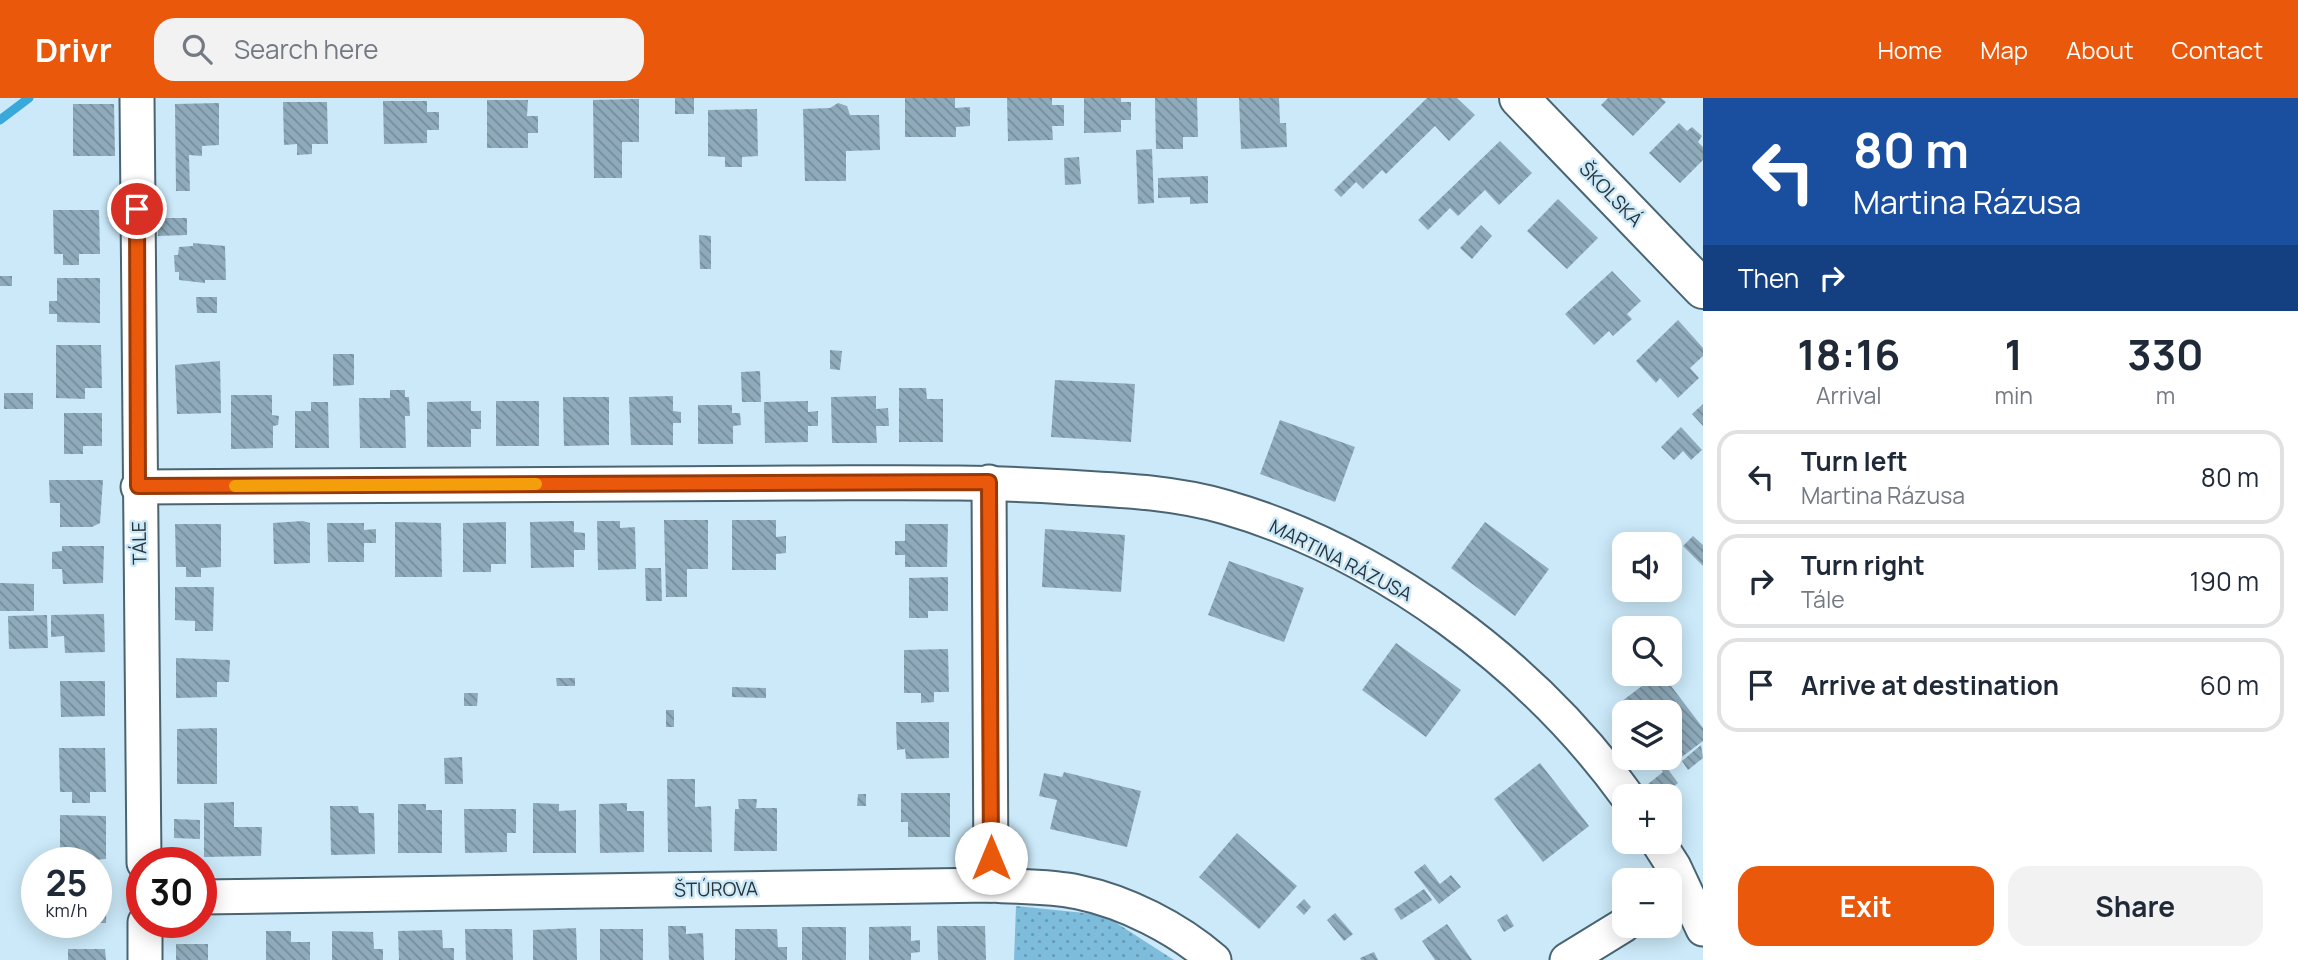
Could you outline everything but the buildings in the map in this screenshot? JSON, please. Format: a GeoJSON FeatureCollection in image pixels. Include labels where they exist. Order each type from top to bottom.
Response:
{"type":"FeatureCollection","features":[{"type":"Feature","properties":{"kind":"street","name":"TÁLE"},"geometry":{"type":"LineString","coordinates":[[137,98],[138,486],[144,847]]}},
{"type":"Feature","properties":{"kind":"street","name":"ŠKOLSKÁ"},"geometry":{"type":"LineString","coordinates":[[1519,98],[1703,289]]}},
{"type":"Feature","properties":{"kind":"street","name":"MARTINA RÁZUSA"},"geometry":{"type":"LineString","coordinates":[[138,486],[989,482],[1139,491],[1222,506],[1282,527],[1365,568],[1451,619],[1529,684],[1600,759],[1618,784]]}},
{"type":"Feature","properties":{"kind":"street"},"geometry":{"type":"LineString","coordinates":[[989,482],[991,885]]}},
{"type":"Feature","properties":{"kind":"street"},"geometry":{"type":"LineString","coordinates":[[1665,854],[1686,888],[1703,929]]}},
{"type":"Feature","properties":{"kind":"street","name":"ŠTÚROVA"},"geometry":{"type":"LineString","coordinates":[[217,897],[991,885],[1079,892],[1146,916],[1196,945],[1214,960]]}},
{"type":"Feature","properties":{"kind":"street"},"geometry":{"type":"LineString","coordinates":[[1567,960],[1612,932]]}},
{"type":"Feature","properties":{"kind":"street"},"geometry":{"type":"LineString","coordinates":[[145,938],[145,960]]}},
{"type":"Feature","properties":{"kind":"shaded area"},"geometry":{"type":"Polygon","coordinates":[[[1016,906],[1104,915],[1174,960],[1014,960],[1016,906]]]}},
{"type":"Feature","properties":{"kind":"waterway"},"geometry":{"type":"LineString","coordinates":[[0,120],[29,98]]}},
{"type":"Feature","properties":{"kind":"slow traffic"},"geometry":{"type":"LineString","coordinates":[[235,486],[536,484]]}},
{"type":"Feature","properties":{"kind":"route"},"geometry":{"type":"LineString","coordinates":[[137,209],[138,486],[989,482],[991,858]]}}]}
